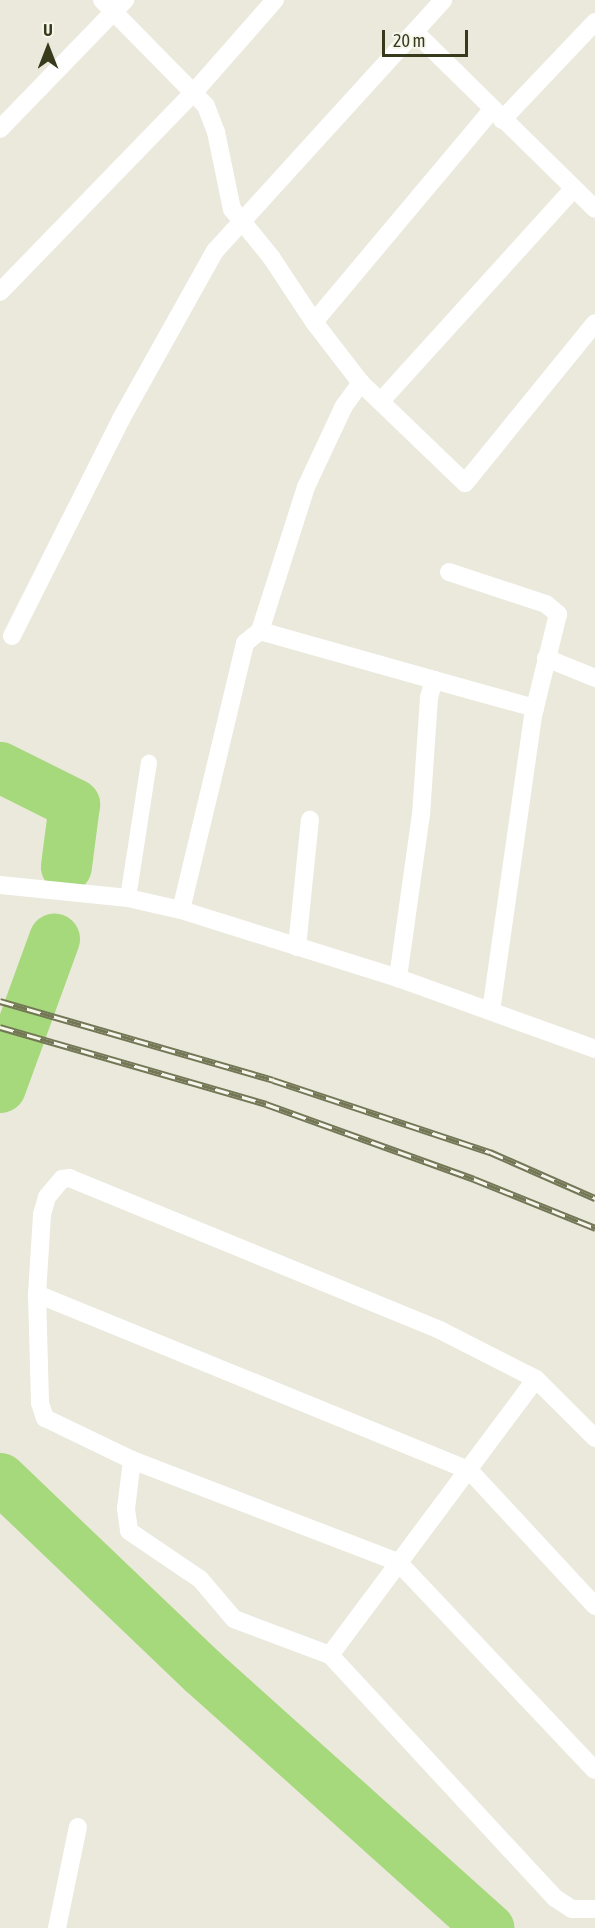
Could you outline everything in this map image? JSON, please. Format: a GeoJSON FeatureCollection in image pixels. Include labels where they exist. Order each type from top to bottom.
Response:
{"type":"FeatureCollection","features":[{"type":"Feature","properties":{"kind":"street"},"geometry":{"type":"LineString","coordinates":[[0,292],[195,91],[275,0]]}},
{"type":"Feature","properties":{"kind":"street"},"geometry":{"type":"LineString","coordinates":[[12,636],[121,419],[215,251],[443,0]]}},
{"type":"Feature","properties":{"kind":"street"},"geometry":{"type":"LineString","coordinates":[[0,129],[114,4],[195,91],[212,116],[232,209],[240,223],[271,257],[314,322],[361,383],[465,483],[595,323]]}},
{"type":"Feature","properties":{"kind":"street"},"geometry":{"type":"LineString","coordinates":[[314,322],[497,115],[595,22]]}},
{"type":"Feature","properties":{"kind":"street"},"geometry":{"type":"LineString","coordinates":[[414,32],[595,208]]}},
{"type":"Feature","properties":{"kind":"street"},"geometry":{"type":"LineString","coordinates":[[381,401],[574,188]]}},
{"type":"Feature","properties":{"kind":"street"},"geometry":{"type":"LineString","coordinates":[[181,910],[245,644],[260,631],[306,487],[344,406],[361,383]]}},
{"type":"Feature","properties":{"kind":"street"},"geometry":{"type":"LineString","coordinates":[[449,572],[546,604],[558,614],[535,708],[491,1010]]}},
{"type":"Feature","properties":{"kind":"street"},"geometry":{"type":"LineString","coordinates":[[260,631],[535,708]]}},
{"type":"Feature","properties":{"kind":"street"},"geometry":{"type":"LineString","coordinates":[[546,658],[595,678]]}},
{"type":"Feature","properties":{"kind":"street"},"geometry":{"type":"LineString","coordinates":[[398,978],[421,814],[429,698],[434,680]]}},
{"type":"Feature","properties":{"kind":"street"},"geometry":{"type":"LineString","coordinates":[[297,947],[310,820]]}},
{"type":"Feature","properties":{"kind":"street"},"geometry":{"type":"LineString","coordinates":[[0,885],[128,898],[181,910],[398,978],[595,1049]]}},
{"type":"Feature","properties":{"kind":"street"},"geometry":{"type":"LineString","coordinates":[[595,1438],[536,1378],[440,1330],[70,1178],[62,1179],[47,1197],[42,1215],[37,1294],[41,1413],[62,1428],[132,1460],[398,1562],[595,1770]]}},
{"type":"Feature","properties":{"kind":"street"},"geometry":{"type":"LineString","coordinates":[[37,1294],[470,1470],[595,1606]]}},
{"type":"Feature","properties":{"kind":"street"},"geometry":{"type":"LineString","coordinates":[[330,1654],[470,1470],[536,1378]]}},
{"type":"Feature","properties":{"kind":"street"},"geometry":{"type":"LineString","coordinates":[[132,1460],[126,1509],[129,1531],[200,1580],[234,1619],[330,1654],[555,1898],[572,1909],[595,1909]]}},
{"type":"Feature","properties":{"kind":"street"},"geometry":{"type":"LineString","coordinates":[[57,1928],[78,1827]]}},
{"type":"Feature","properties":{"kind":"lane"},"geometry":{"type":"LineString","coordinates":[[128,898],[149,763]]}},
{"type":"Feature","properties":{"kind":"waterway"},"geometry":{"type":"LineString","coordinates":[[0,767],[74,804],[66,866]]}},
{"type":"Feature","properties":{"kind":"waterway"},"geometry":{"type":"LineString","coordinates":[[0,1087],[54,939]]}},
{"type":"Feature","properties":{"kind":"waterway"},"geometry":{"type":"LineString","coordinates":[[0,1478],[202,1671],[488,1928]]}},
{"type":"Feature","properties":{"kind":"railway"},"geometry":{"type":"LineString","coordinates":[[0,1001],[273,1080],[490,1152],[595,1198]]}},
{"type":"Feature","properties":{"kind":"railway"},"geometry":{"type":"LineString","coordinates":[[0,1027],[266,1104],[474,1179],[595,1228]]}}]}
